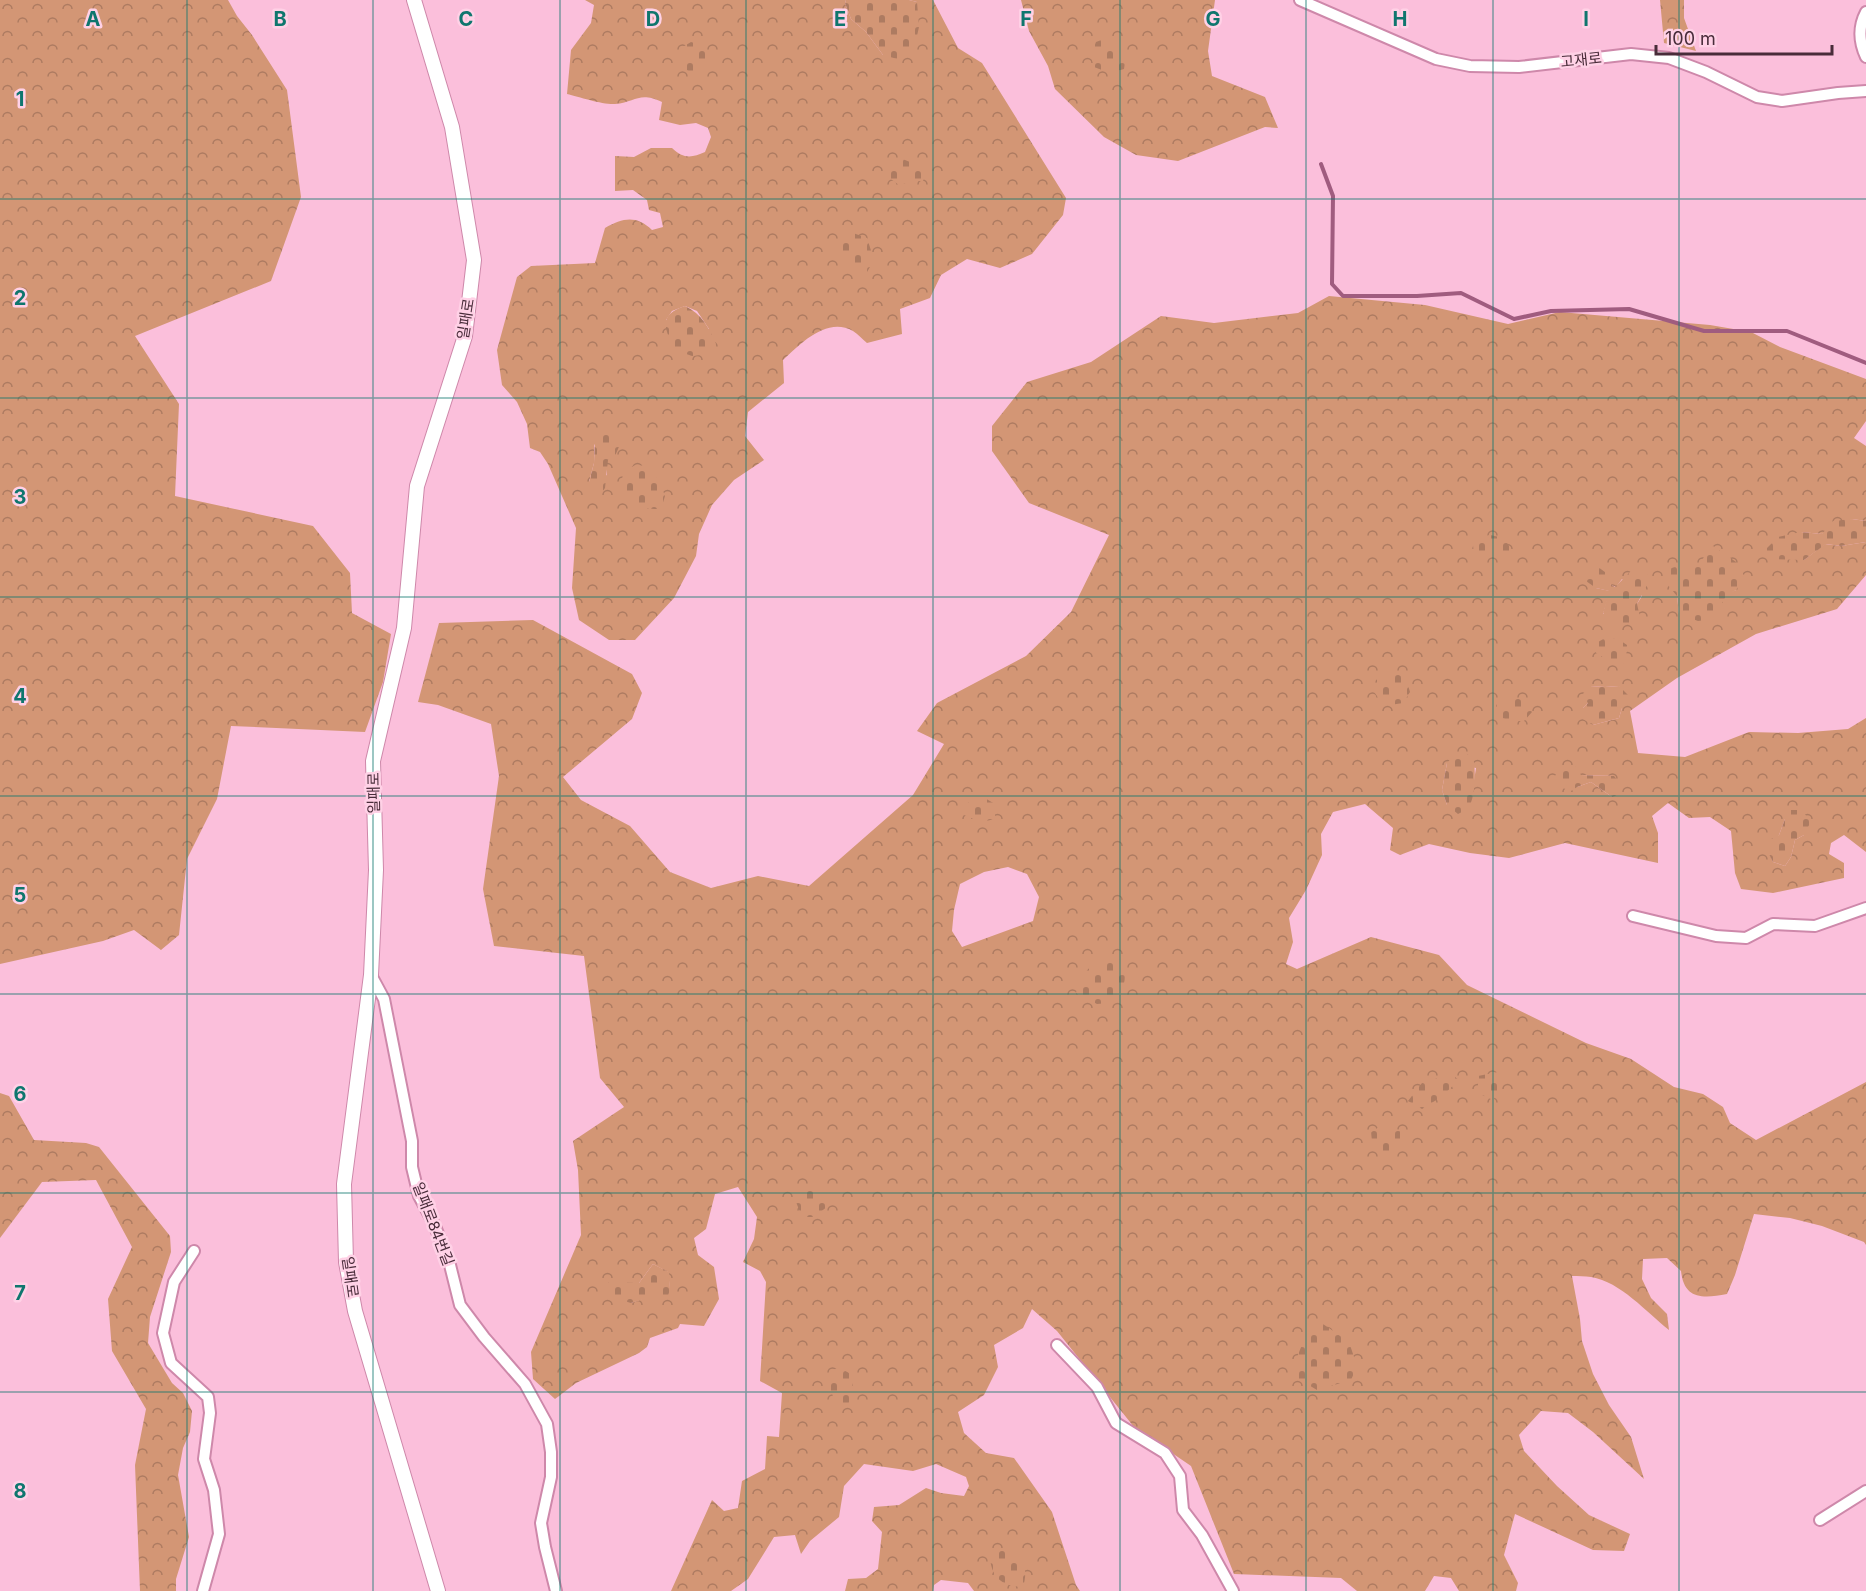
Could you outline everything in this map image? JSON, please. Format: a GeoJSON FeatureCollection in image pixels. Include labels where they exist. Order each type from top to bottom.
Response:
{"type":"FeatureCollection","features":[{"type":"Feature","properties":{"kind":"street","name":"일패로"},"geometry":{"type":"LineString","coordinates":[[414,0],[452,127],[474,260],[465,336],[417,486],[404,628],[373,761],[376,870],[371,975],[344,1184],[346,1262],[355,1311],[438,1591]]}},
{"type":"Feature","properties":{"kind":"street","name":"고재로"},"geometry":{"type":"LineString","coordinates":[[1300,0],[1436,59],[1470,66],[1520,67],[1631,54],[1669,58],[1707,72],[1757,97],[1782,101],[1866,91]]}},
{"type":"Feature","properties":{"kind":"street"},"geometry":{"type":"LineString","coordinates":[[1866,12],[1860,24],[1860,33],[1866,57]]}},
{"type":"Feature","properties":{"kind":"street"},"geometry":{"type":"LineString","coordinates":[[1633,916],[1716,936],[1746,938],[1773,924],[1815,926],[1866,908]]}},
{"type":"Feature","properties":{"kind":"street","name":"일패로84번길"},"geometry":{"type":"LineString","coordinates":[[371,975],[384,999],[412,1141],[412,1167],[419,1196],[434,1224],[449,1261],[460,1305],[525,1384],[547,1424],[552,1452],[551,1477],[541,1523],[556,1591]]}},
{"type":"Feature","properties":{"kind":"street"},"geometry":{"type":"LineString","coordinates":[[194,1251],[174,1282],[163,1333],[171,1363],[208,1397],[210,1413],[204,1459],[214,1490],[219,1534],[203,1591]]}},
{"type":"Feature","properties":{"kind":"street"},"geometry":{"type":"LineString","coordinates":[[1057,1345],[1097,1387],[1116,1423],[1165,1453],[1180,1476],[1183,1510],[1202,1535],[1233,1591]]}},
{"type":"Feature","properties":{"kind":"street"},"geometry":{"type":"LineString","coordinates":[[1820,1520],[1866,1491]]}},
{"type":"Feature","properties":{"kind":"green space"},"geometry":{"type":"Polygon","coordinates":[[[0,0],[228,0],[287,90],[301,197],[271,281],[135,336],[179,404],[175,496],[313,526],[350,573],[352,613],[391,634],[383,682],[365,732],[231,726],[217,799],[187,859],[179,935],[161,950],[134,930],[103,941],[0,964],[0,0]]]}},
{"type":"Feature","properties":{"kind":"green space"},"geometry":{"type":"Polygon","coordinates":[[[585,0],[846,0],[851,19],[866,32],[883,55],[917,2],[909,0],[933,0],[958,48],[982,63],[1066,198],[1063,215],[1032,254],[1000,268],[967,259],[941,275],[930,298],[900,309],[902,334],[867,343],[853,331],[843,327],[833,327],[815,334],[783,360],[784,383],[748,412],[745,436],[764,460],[734,480],[712,505],[699,534],[696,556],[674,598],[635,640],[609,640],[579,620],[572,588],[576,528],[548,464],[540,452],[530,448],[527,424],[517,402],[502,385],[497,350],[517,277],[531,266],[595,263],[605,228],[624,220],[635,220],[652,230],[663,227],[660,213],[649,210],[647,200],[633,190],[615,191],[615,156],[634,157],[651,148],[672,148],[684,156],[696,155],[705,152],[711,137],[708,128],[696,123],[680,125],[659,120],[662,102],[648,97],[610,104],[567,94],[571,50],[591,23],[594,5],[585,0]],[[685,306],[672,311],[666,320],[709,329],[697,311],[685,306]],[[594,444],[594,463],[589,482],[607,475],[607,460],[594,444]]]}},
{"type":"Feature","properties":{"kind":"green space"},"geometry":{"type":"Polygon","coordinates":[[[846,0],[917,2],[919,27],[914,49],[901,60],[883,55],[866,32],[851,19],[846,0]]]}},
{"type":"Feature","properties":{"kind":"green space"},"geometry":{"type":"Polygon","coordinates":[[[1021,0],[1215,0],[1208,51],[1212,76],[1265,97],[1278,128],[1265,127],[1178,161],[1136,155],[1104,137],[1055,89],[1048,66],[1029,31],[1021,0]]]}},
{"type":"Feature","properties":{"kind":"green space"},"geometry":{"type":"Polygon","coordinates":[[[1660,0],[1684,0],[1684,18],[1696,51],[1664,43],[1660,0]]]}},
{"type":"Feature","properties":{"kind":"green space"},"geometry":{"type":"Polygon","coordinates":[[[1104,39],[1116,44],[1126,55],[1124,69],[1110,73],[1094,67],[1091,55],[1096,42],[1104,39]]]}},
{"type":"Feature","properties":{"kind":"green space"},"geometry":{"type":"Polygon","coordinates":[[[691,42],[703,46],[712,59],[705,74],[688,71],[683,65],[681,48],[691,42]]]}},
{"type":"Feature","properties":{"kind":"green space"},"geometry":{"type":"Polygon","coordinates":[[[900,158],[915,164],[926,173],[923,181],[912,181],[899,185],[888,177],[890,164],[900,158]]]}},
{"type":"Feature","properties":{"kind":"green space"},"geometry":{"type":"Polygon","coordinates":[[[853,233],[867,238],[874,260],[867,272],[854,270],[840,256],[839,240],[846,234],[853,233]]]}},
{"type":"Feature","properties":{"kind":"green space"},"geometry":{"type":"Polygon","coordinates":[[[1329,296],[1425,305],[1508,324],[1560,312],[1710,325],[1751,332],[1780,347],[1866,379],[1866,421],[1854,438],[1866,446],[1866,521],[1852,519],[1822,534],[1801,532],[1804,560],[1825,544],[1841,546],[1866,542],[1866,575],[1837,609],[1756,634],[1677,678],[1630,711],[1638,753],[1685,757],[1749,732],[1798,733],[1848,729],[1866,718],[1866,852],[1844,835],[1831,843],[1829,854],[1844,863],[1844,878],[1773,893],[1741,889],[1735,873],[1731,831],[1710,817],[1689,818],[1668,803],[1652,816],[1658,833],[1658,863],[1565,843],[1509,858],[1429,844],[1400,855],[1390,850],[1393,828],[1365,804],[1333,812],[1321,834],[1322,855],[1306,890],[1289,918],[1293,942],[1286,964],[1297,969],[1371,937],[1439,955],[1467,985],[1586,1043],[1631,1059],[1674,1087],[1703,1094],[1723,1107],[1730,1123],[1756,1140],[1866,1082],[1866,1245],[1864,1242],[1822,1226],[1790,1218],[1754,1214],[1727,1294],[1710,1296],[1690,1292],[1681,1271],[1667,1258],[1643,1259],[1642,1279],[1651,1298],[1667,1314],[1669,1330],[1613,1285],[1591,1277],[1572,1276],[1582,1341],[1593,1374],[1609,1405],[1631,1437],[1644,1479],[1593,1432],[1568,1413],[1541,1411],[1519,1435],[1524,1451],[1589,1515],[1630,1534],[1624,1551],[1593,1550],[1515,1514],[1504,1555],[1518,1583],[1516,1591],[1459,1591],[1451,1578],[1434,1576],[1425,1591],[1357,1591],[1341,1578],[1234,1574],[1191,1466],[1134,1427],[1057,1331],[1032,1309],[1023,1328],[994,1345],[998,1367],[984,1395],[958,1412],[964,1433],[986,1453],[1014,1458],[1052,1512],[1080,1591],[974,1591],[968,1583],[941,1580],[934,1585],[933,1591],[845,1591],[848,1579],[866,1578],[878,1569],[882,1532],[872,1521],[874,1507],[899,1505],[926,1488],[941,1493],[964,1496],[969,1486],[966,1477],[936,1464],[913,1471],[864,1464],[844,1486],[839,1517],[810,1541],[801,1554],[795,1535],[774,1537],[748,1579],[731,1591],[671,1591],[712,1500],[724,1511],[738,1508],[742,1481],[765,1469],[767,1436],[779,1437],[782,1393],[760,1381],[766,1282],[760,1271],[743,1262],[754,1239],[757,1217],[738,1187],[715,1194],[706,1229],[694,1238],[698,1255],[714,1267],[719,1299],[704,1326],[680,1324],[678,1328],[650,1338],[647,1347],[639,1353],[576,1383],[555,1399],[533,1379],[531,1352],[581,1235],[578,1170],[573,1141],[624,1107],[600,1078],[584,956],[494,946],[483,889],[499,776],[491,724],[438,705],[418,702],[439,623],[533,620],[632,674],[642,693],[632,719],[563,777],[581,800],[630,826],[670,872],[711,888],[758,876],[809,886],[913,795],[944,744],[917,731],[937,703],[1026,656],[1071,612],[1109,535],[1029,503],[992,451],[992,426],[1027,382],[1091,362],[1161,316],[1214,323],[1298,313],[1329,296]],[[1609,575],[1596,588],[1610,591],[1603,614],[1637,604],[1642,596],[1622,579],[1616,587],[1609,584],[1609,575]],[[1736,590],[1677,596],[1679,614],[1736,590]],[[1591,686],[1588,703],[1583,708],[1593,725],[1619,718],[1622,708],[1619,686],[1591,686]],[[1447,763],[1442,790],[1447,805],[1473,787],[1476,768],[1447,763]],[[1581,775],[1577,787],[1591,782],[1612,797],[1614,776],[1581,775]],[[1785,819],[1779,835],[1768,850],[1773,862],[1785,866],[1791,857],[1795,840],[1804,835],[1785,819]],[[1008,867],[984,872],[960,884],[952,931],[962,947],[1033,921],[1039,897],[1027,874],[1008,867]],[[653,1264],[639,1283],[627,1284],[631,1303],[670,1289],[668,1272],[653,1264]]]}},
{"type":"Feature","properties":{"kind":"green space"},"geometry":{"type":"Polygon","coordinates":[[[685,306],[700,317],[711,332],[716,344],[709,354],[692,356],[675,350],[666,329],[667,318],[685,306]]]}},
{"type":"Feature","properties":{"kind":"green space"},"geometry":{"type":"Polygon","coordinates":[[[603,426],[621,442],[615,456],[608,460],[605,488],[600,495],[592,494],[589,482],[594,463],[595,433],[603,426]]]}},
{"type":"Feature","properties":{"kind":"green space"},"geometry":{"type":"Polygon","coordinates":[[[636,465],[646,466],[659,480],[665,496],[661,509],[643,507],[632,501],[624,492],[622,483],[624,470],[636,465]]]}},
{"type":"Feature","properties":{"kind":"green space"},"geometry":{"type":"Polygon","coordinates":[[[1852,519],[1866,521],[1866,542],[1841,546],[1826,544],[1804,560],[1771,559],[1764,551],[1778,537],[1801,532],[1822,534],[1833,521],[1852,519]]]}},
{"type":"Feature","properties":{"kind":"green space"},"geometry":{"type":"Polygon","coordinates":[[[1490,535],[1504,538],[1511,549],[1507,556],[1492,553],[1483,560],[1474,554],[1473,545],[1481,538],[1490,535]]]}},
{"type":"Feature","properties":{"kind":"green space"},"geometry":{"type":"Polygon","coordinates":[[[1713,546],[1736,562],[1745,576],[1736,590],[1726,596],[1713,619],[1698,621],[1679,614],[1677,596],[1667,584],[1671,568],[1688,564],[1697,566],[1713,546]]]}},
{"type":"Feature","properties":{"kind":"green space"},"geometry":{"type":"Polygon","coordinates":[[[1598,567],[1609,575],[1610,584],[1615,587],[1632,570],[1646,571],[1649,581],[1637,604],[1640,617],[1633,624],[1613,624],[1603,613],[1609,591],[1596,588],[1586,581],[1589,571],[1598,567]]]}},
{"type":"Feature","properties":{"kind":"green space"},"geometry":{"type":"Polygon","coordinates":[[[1607,637],[1618,639],[1627,645],[1626,661],[1619,667],[1596,653],[1598,642],[1607,637]]]}},
{"type":"Feature","properties":{"kind":"green space"},"geometry":{"type":"Polygon","coordinates":[[[1394,672],[1406,679],[1410,692],[1403,703],[1390,705],[1381,702],[1373,690],[1376,680],[1394,672]]]}},
{"type":"Feature","properties":{"kind":"green space"},"geometry":{"type":"Polygon","coordinates":[[[1590,686],[1619,686],[1630,697],[1622,708],[1619,718],[1593,725],[1583,719],[1583,708],[1588,703],[1582,695],[1590,686]]]}},
{"type":"Feature","properties":{"kind":"green space"},"geometry":{"type":"Polygon","coordinates":[[[1503,697],[1528,702],[1532,712],[1524,721],[1512,721],[1499,717],[1496,706],[1503,697]]]}},
{"type":"Feature","properties":{"kind":"green space"},"geometry":{"type":"Polygon","coordinates":[[[1464,753],[1473,757],[1474,784],[1470,805],[1458,814],[1447,805],[1442,790],[1447,763],[1454,755],[1464,753]]]}},
{"type":"Feature","properties":{"kind":"green space"},"geometry":{"type":"Polygon","coordinates":[[[1574,765],[1581,775],[1614,776],[1622,786],[1618,795],[1612,797],[1591,782],[1571,791],[1560,787],[1554,777],[1563,766],[1574,765]]]}},
{"type":"Feature","properties":{"kind":"green space"},"geometry":{"type":"Polygon","coordinates":[[[983,797],[995,804],[995,819],[981,822],[964,815],[965,804],[983,797]]]}},
{"type":"Feature","properties":{"kind":"green space"},"geometry":{"type":"Polygon","coordinates":[[[1790,810],[1801,810],[1811,821],[1804,835],[1795,840],[1791,857],[1785,866],[1773,862],[1767,850],[1771,839],[1779,835],[1790,810]]]}},
{"type":"Feature","properties":{"kind":"green space"},"geometry":{"type":"Polygon","coordinates":[[[1109,958],[1123,962],[1124,969],[1125,980],[1122,989],[1114,998],[1109,1003],[1097,1004],[1076,993],[1087,970],[1097,962],[1109,958]]]}},
{"type":"Feature","properties":{"kind":"green space"},"geometry":{"type":"Polygon","coordinates":[[[1498,1072],[1503,1085],[1493,1100],[1478,1093],[1478,1076],[1498,1072]]]}},
{"type":"Feature","properties":{"kind":"green space"},"geometry":{"type":"Polygon","coordinates":[[[1451,1074],[1459,1080],[1441,1097],[1422,1109],[1408,1101],[1422,1083],[1451,1074]]]}},
{"type":"Feature","properties":{"kind":"green space"},"geometry":{"type":"Polygon","coordinates":[[[0,1093],[9,1096],[34,1140],[86,1143],[99,1147],[170,1236],[171,1252],[150,1317],[148,1343],[172,1383],[183,1393],[192,1411],[190,1432],[183,1448],[178,1475],[189,1537],[176,1579],[176,1591],[140,1591],[135,1465],[146,1409],[112,1351],[108,1299],[132,1247],[96,1180],[42,1182],[0,1238],[0,1093]]]}},
{"type":"Feature","properties":{"kind":"green space"},"geometry":{"type":"Polygon","coordinates":[[[1379,1127],[1400,1130],[1400,1145],[1386,1154],[1373,1150],[1371,1132],[1379,1127]]]}},
{"type":"Feature","properties":{"kind":"green space"},"geometry":{"type":"Polygon","coordinates":[[[816,1187],[827,1194],[828,1206],[814,1217],[802,1217],[796,1202],[801,1191],[816,1187]]]}},
{"type":"Feature","properties":{"kind":"green space"},"geometry":{"type":"Polygon","coordinates":[[[653,1264],[669,1272],[670,1289],[667,1299],[651,1297],[631,1303],[614,1298],[605,1288],[609,1282],[639,1283],[653,1264]]]}},
{"type":"Feature","properties":{"kind":"green space"},"geometry":{"type":"Polygon","coordinates":[[[1323,1324],[1349,1342],[1357,1366],[1351,1380],[1317,1390],[1297,1378],[1296,1360],[1305,1337],[1323,1324]]]}},
{"type":"Feature","properties":{"kind":"green space"},"geometry":{"type":"Polygon","coordinates":[[[840,1368],[849,1373],[852,1382],[853,1399],[845,1406],[835,1401],[828,1384],[831,1370],[840,1368]]]}},
{"type":"Feature","properties":{"kind":"green space"},"geometry":{"type":"Polygon","coordinates":[[[1003,1549],[1020,1558],[1023,1563],[1025,1580],[1023,1587],[1004,1583],[993,1571],[990,1558],[1003,1549]]]}},
{"type":"Feature","properties":{"kind":"waterway"},"geometry":{"type":"LineString","coordinates":[[1321,164],[1333,196],[1332,284],[1343,296],[1417,296],[1461,293],[1514,319],[1551,311],[1629,309],[1704,331],[1787,331],[1866,363]]}}]}
